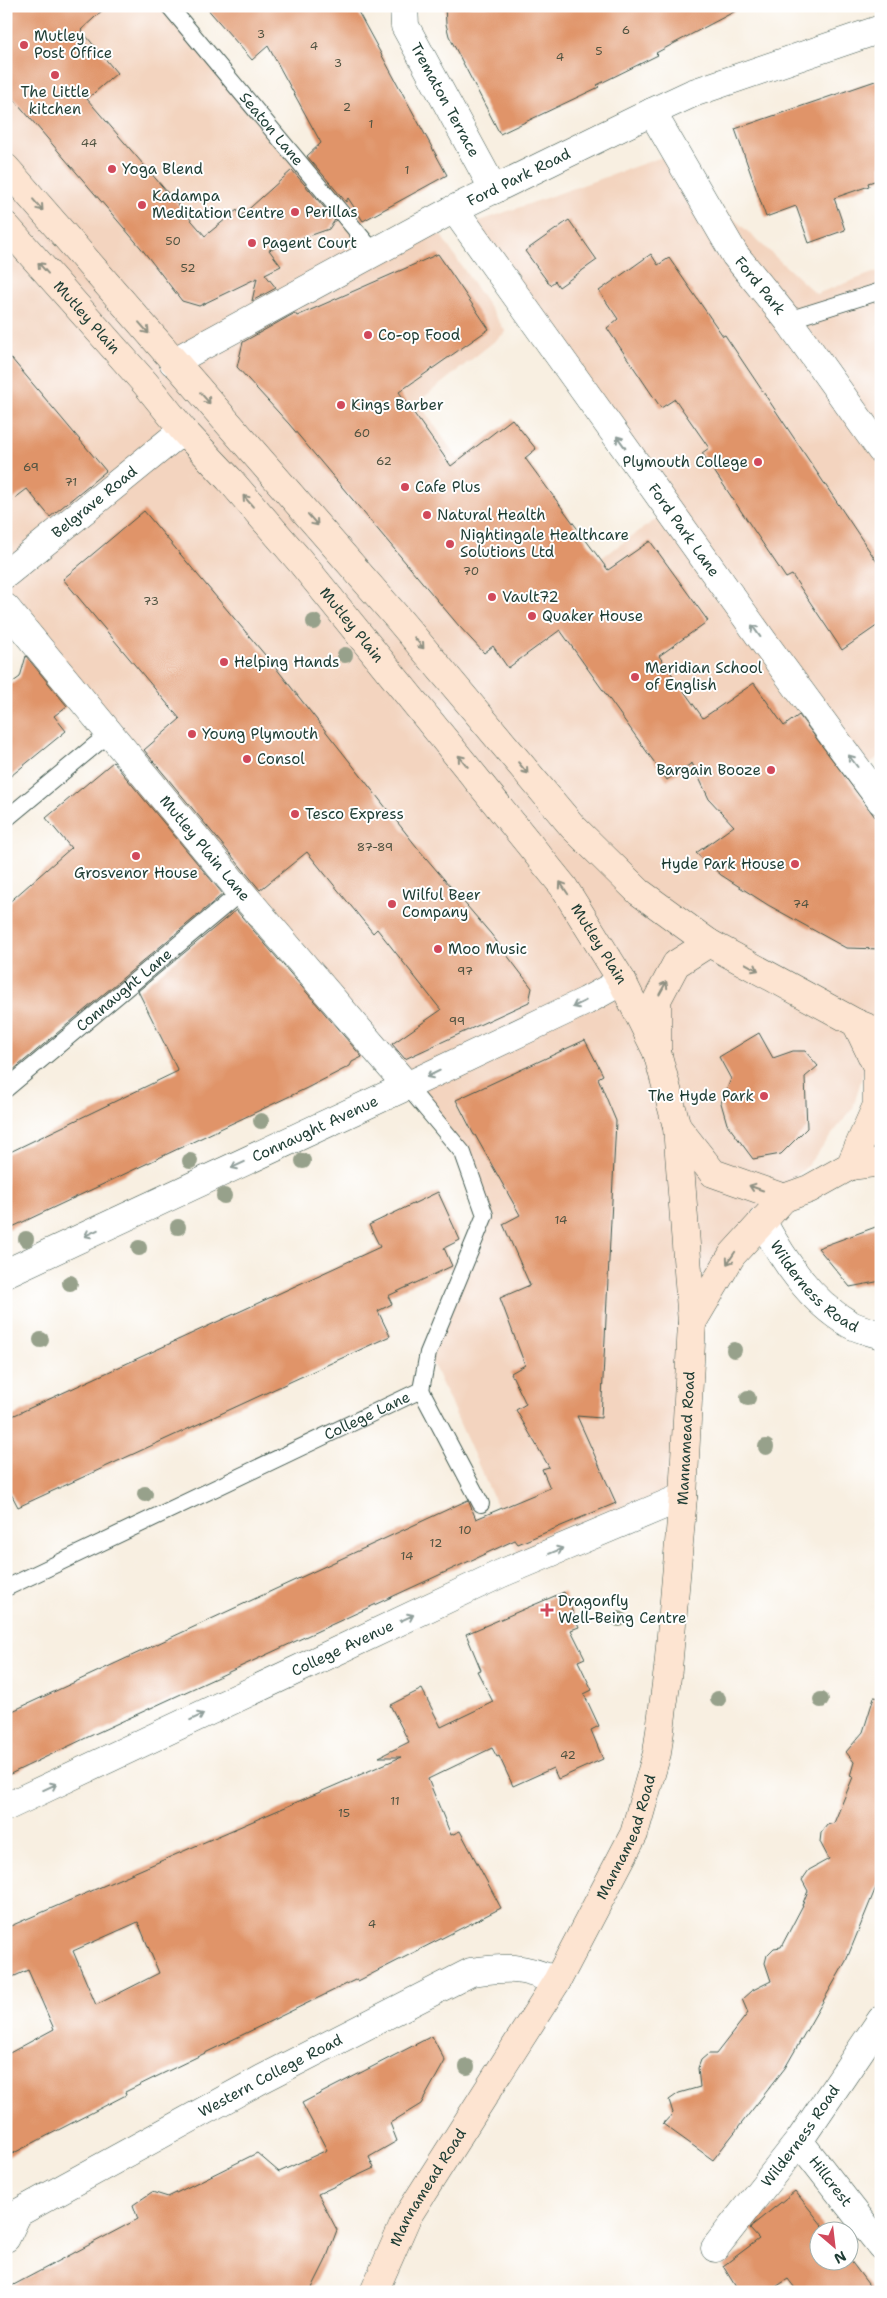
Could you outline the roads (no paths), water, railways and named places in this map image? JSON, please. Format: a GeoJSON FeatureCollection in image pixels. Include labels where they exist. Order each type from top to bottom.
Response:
{"type":"FeatureCollection","features":[{"type":"Feature","properties":{"kind":"main road"},"geometry":{"type":"LineString","coordinates":[[6,168],[173,362],[395,614],[573,827],[640,892],[709,943],[856,1023],[881,1034]]}},
{"type":"Feature","properties":{"kind":"main road","name":"Mutley Plain"},"geometry":{"type":"LineString","coordinates":[[6,226],[145,383],[183,430],[229,479],[300,561],[563,886],[622,981],[657,1052]]}},
{"type":"Feature","properties":{"kind":"main road"},"geometry":{"type":"LineString","coordinates":[[145,383],[173,362]]}},
{"type":"Feature","properties":{"kind":"main road"},"geometry":{"type":"LineString","coordinates":[[709,943],[676,964],[656,1000],[657,1052],[677,1127],[713,1173],[784,1198],[809,1189],[850,1166],[881,1162]]}},
{"type":"Feature","properties":{"kind":"main road"},"geometry":{"type":"LineString","coordinates":[[850,1166],[877,1105],[876,1067],[856,1023]]}},
{"type":"Feature","properties":{"kind":"main road","name":"Mannamead Road"},"geometry":{"type":"LineString","coordinates":[[374,2292],[408,2217],[557,1981],[634,1834],[657,1753],[668,1669],[683,1497],[692,1323],[677,1127]]}},
{"type":"Feature","properties":{"kind":"main road","name":"Mannamead Road"},"geometry":{"type":"LineString","coordinates":[[692,1323],[732,1255],[784,1198]]}},
{"type":"Feature","properties":{"kind":"street","name":"Trematon Terrace"},"geometry":{"type":"LineString","coordinates":[[404,6],[406,26],[494,190]]}},
{"type":"Feature","properties":{"kind":"street","name":"Ford Park Road"},"geometry":{"type":"LineString","coordinates":[[173,362],[454,209],[652,112],[693,93],[881,29]]}},
{"type":"Feature","properties":{"kind":"street","name":"Ford Park"},"geometry":{"type":"LineString","coordinates":[[652,112],[735,255],[788,320],[881,450]]}},
{"type":"Feature","properties":{"kind":"street","name":"Ford Park Lane"},"geometry":{"type":"LineString","coordinates":[[454,209],[766,645],[881,801]]}},
{"type":"Feature","properties":{"kind":"street","name":"Belgrave Road"},"geometry":{"type":"LineString","coordinates":[[6,574],[183,430]]}},
{"type":"Feature","properties":{"kind":"street","name":"Mutley Plain Lane"},"geometry":{"type":"LineString","coordinates":[[6,608],[241,892],[407,1086]]}},
{"type":"Feature","properties":{"kind":"street","name":"Connaught Avenue"},"geometry":{"type":"LineString","coordinates":[[6,1273],[407,1086],[586,1001],[622,981]]}},
{"type":"Feature","properties":{"kind":"street","name":"Wilderness Road"},"geometry":{"type":"LineString","coordinates":[[762,1221],[782,1257],[824,1306],[849,1324],[881,1335]]}},
{"type":"Feature","properties":{"kind":"street","name":"College Avenue"},"geometry":{"type":"LineString","coordinates":[[6,1807],[500,1574],[683,1497]]}},
{"type":"Feature","properties":{"kind":"street","name":"Western College Road"},"geometry":{"type":"LineString","coordinates":[[6,2238],[18,2213],[262,2079],[471,1972],[507,1967],[531,1970],[557,1981]]}},
{"type":"Feature","properties":{"kind":"street","name":"Wilderness Road"},"geometry":{"type":"LineString","coordinates":[[715,2248],[799,2140],[881,2020]]}},
{"type":"Feature","properties":{"kind":"street","name":"Hillcrest"},"geometry":{"type":"LineString","coordinates":[[799,2140],[881,2246]]}},
{"type":"Feature","properties":{"kind":"lane","name":"Seaton Lane"},"geometry":{"type":"LineString","coordinates":[[173,8],[374,252]]}},
{"type":"Feature","properties":{"kind":"lane"},"geometry":{"type":"LineString","coordinates":[[788,320],[881,291]]}},
{"type":"Feature","properties":{"kind":"lane"},"geometry":{"type":"LineString","coordinates":[[6,819],[110,732]]}},
{"type":"Feature","properties":{"kind":"lane","name":"Connaught Lane"},"geometry":{"type":"LineString","coordinates":[[6,1089],[241,892]]}},
{"type":"Feature","properties":{"kind":"lane","name":"College Lane"},"geometry":{"type":"LineString","coordinates":[[6,1588],[420,1390],[428,1353],[485,1215],[463,1152],[407,1086]]}},
{"type":"Feature","properties":{"kind":"lane"},"geometry":{"type":"LineString","coordinates":[[420,1390],[482,1504]]}},
{"type":"Feature","properties":{"kind":"place","name":"Mutley Post Office"},"geometry":{"type":"Point","coordinates":[24,45]}},
{"type":"Feature","properties":{"kind":"place","name":"The Little kitchen"},"geometry":{"type":"Point","coordinates":[55,75]}},
{"type":"Feature","properties":{"kind":"place","name":"Yoga Blend"},"geometry":{"type":"Point","coordinates":[112,169]}},
{"type":"Feature","properties":{"kind":"place","name":"Kadampa Meditation Centre"},"geometry":{"type":"Point","coordinates":[142,205]}},
{"type":"Feature","properties":{"kind":"place","name":"Perillas"},"geometry":{"type":"Point","coordinates":[295,212]}},
{"type":"Feature","properties":{"kind":"place","name":"Pagent Court"},"geometry":{"type":"Point","coordinates":[252,243]}},
{"type":"Feature","properties":{"kind":"place","name":"Co-op Food"},"geometry":{"type":"Point","coordinates":[368,335]}},
{"type":"Feature","properties":{"kind":"place","name":"Kings Barber"},"geometry":{"type":"Point","coordinates":[341,405]}},
{"type":"Feature","properties":{"kind":"place","name":"Plymouth College"},"geometry":{"type":"Point","coordinates":[758,462]}},
{"type":"Feature","properties":{"kind":"place","name":"Cafe Plus"},"geometry":{"type":"Point","coordinates":[405,487]}},
{"type":"Feature","properties":{"kind":"place","name":"Natural Health"},"geometry":{"type":"Point","coordinates":[427,515]}},
{"type":"Feature","properties":{"kind":"place","name":"Nightingale Healthcare Solutions Ltd"},"geometry":{"type":"Point","coordinates":[450,544]}},
{"type":"Feature","properties":{"kind":"place","name":"Vault72"},"geometry":{"type":"Point","coordinates":[492,597]}},
{"type":"Feature","properties":{"kind":"place","name":"Quaker House"},"geometry":{"type":"Point","coordinates":[532,616]}},
{"type":"Feature","properties":{"kind":"place","name":"Helping Hands"},"geometry":{"type":"Point","coordinates":[224,662]}},
{"type":"Feature","properties":{"kind":"place","name":"Meridian School of English"},"geometry":{"type":"Point","coordinates":[635,677]}},
{"type":"Feature","properties":{"kind":"place","name":"Young Plymouth"},"geometry":{"type":"Point","coordinates":[192,734]}},
{"type":"Feature","properties":{"kind":"place","name":"Consol"},"geometry":{"type":"Point","coordinates":[247,759]}},
{"type":"Feature","properties":{"kind":"place","name":"Bargain Booze"},"geometry":{"type":"Point","coordinates":[771,770]}},
{"type":"Feature","properties":{"kind":"place","name":"Tesco Express"},"geometry":{"type":"Point","coordinates":[295,814]}},
{"type":"Feature","properties":{"kind":"place","name":"Grosvenor House"},"geometry":{"type":"Point","coordinates":[136,856]}},
{"type":"Feature","properties":{"kind":"place","name":"Hyde Park House"},"geometry":{"type":"Point","coordinates":[795,864]}},
{"type":"Feature","properties":{"kind":"place","name":"Wilful Beer Company"},"geometry":{"type":"Point","coordinates":[392,904]}},
{"type":"Feature","properties":{"kind":"place","name":"Moo Music"},"geometry":{"type":"Point","coordinates":[438,949]}},
{"type":"Feature","properties":{"kind":"place","name":"The Hyde Park"},"geometry":{"type":"Point","coordinates":[764,1096]}},
{"type":"Feature","properties":{"kind":"place","name":"Dragonfly Well-Being Centre"},"geometry":{"type":"Point","coordinates":[547,1610]}}]}
